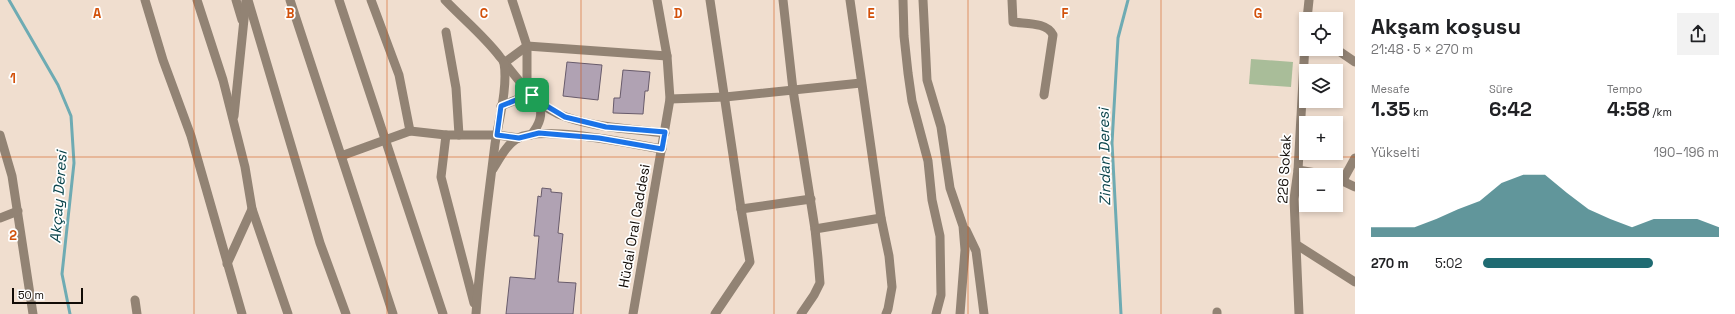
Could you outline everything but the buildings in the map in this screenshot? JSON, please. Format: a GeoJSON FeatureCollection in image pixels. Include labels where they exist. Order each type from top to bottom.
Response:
{"type":"FeatureCollection","features":[{"type":"Feature","properties":{"kind":"street"},"geometry":{"type":"LineString","coordinates":[[145,0],[163,60],[191,136],[242,314]]}},
{"type":"Feature","properties":{"kind":"street"},"geometry":{"type":"LineString","coordinates":[[197,0],[223,80],[245,167],[252,209],[288,314]]}},
{"type":"Feature","properties":{"kind":"street"},"geometry":{"type":"LineString","coordinates":[[236,0],[243,23]]}},
{"type":"Feature","properties":{"kind":"street"},"geometry":{"type":"LineString","coordinates":[[234,123],[243,23],[247,0]]}},
{"type":"Feature","properties":{"kind":"street"},"geometry":{"type":"LineString","coordinates":[[247,0],[320,242],[346,314]]}},
{"type":"Feature","properties":{"kind":"street"},"geometry":{"type":"LineString","coordinates":[[290,0],[393,314]]}},
{"type":"Feature","properties":{"kind":"street"},"geometry":{"type":"LineString","coordinates":[[339,0],[443,314]]}},
{"type":"Feature","properties":{"kind":"street"},"geometry":{"type":"LineString","coordinates":[[371,0],[399,75],[410,131]]}},
{"type":"Feature","properties":{"kind":"street"},"geometry":{"type":"LineString","coordinates":[[445,0],[500,56],[504,63],[533,95],[542,110],[542,117],[537,128],[531,135]]}},
{"type":"Feature","properties":{"kind":"street"},"geometry":{"type":"LineString","coordinates":[[512,0],[527,46],[533,95],[565,117],[606,127],[665,132]]}},
{"type":"Feature","properties":{"kind":"street","name":"Hüdai Oral Caddesi"},"geometry":{"type":"LineString","coordinates":[[635,313],[670,99],[667,56],[657,0]]}},
{"type":"Feature","properties":{"kind":"street"},"geometry":{"type":"LineString","coordinates":[[710,0],[750,262],[715,314]]}},
{"type":"Feature","properties":{"kind":"street"},"geometry":{"type":"LineString","coordinates":[[783,0],[793,90],[815,229],[820,283],[801,314]]}},
{"type":"Feature","properties":{"kind":"street"},"geometry":{"type":"LineString","coordinates":[[850,0],[880,218],[889,256],[892,286],[886,314]]}},
{"type":"Feature","properties":{"kind":"street"},"geometry":{"type":"LineString","coordinates":[[903,0],[904,36],[912,101],[928,161],[932,200],[940,236],[941,295],[936,314]]}},
{"type":"Feature","properties":{"kind":"street"},"geometry":{"type":"LineString","coordinates":[[923,0],[927,80],[941,127],[950,188],[963,226],[976,251],[984,314]]}},
{"type":"Feature","properties":{"kind":"street"},"geometry":{"type":"LineString","coordinates":[[1012,0],[1013,22],[1045,27],[1050,30],[1053,35],[1044,95]]}},
{"type":"Feature","properties":{"kind":"street"},"geometry":{"type":"LineString","coordinates":[[1308,12],[1309,0]]}},
{"type":"Feature","properties":{"kind":"street"},"geometry":{"type":"LineString","coordinates":[[446,32],[456,88],[459,135]]}},
{"type":"Feature","properties":{"kind":"street"},"geometry":{"type":"LineString","coordinates":[[504,63],[527,46],[667,56]]}},
{"type":"Feature","properties":{"kind":"street"},"geometry":{"type":"LineString","coordinates":[[1343,54],[1355,62]]}},
{"type":"Feature","properties":{"kind":"street","name":"226 Sokak"},"geometry":{"type":"LineString","coordinates":[[1299,314],[1294,198],[1298,170],[1304,56]]}},
{"type":"Feature","properties":{"kind":"street"},"geometry":{"type":"LineString","coordinates":[[476,313],[480,258],[501,106],[505,71],[504,63]]}},
{"type":"Feature","properties":{"kind":"street"},"geometry":{"type":"LineString","coordinates":[[670,99],[725,97],[861,83]]}},
{"type":"Feature","properties":{"kind":"street"},"geometry":{"type":"LineString","coordinates":[[501,106],[533,95]]}},
{"type":"Feature","properties":{"kind":"street"},"geometry":{"type":"LineString","coordinates":[[341,156],[384,139],[410,131],[446,135],[497,135],[519,138],[539,133],[599,138],[662,149]]}},
{"type":"Feature","properties":{"kind":"street"},"geometry":{"type":"LineString","coordinates":[[0,134],[12,176],[34,314]]}},
{"type":"Feature","properties":{"kind":"street"},"geometry":{"type":"LineString","coordinates":[[446,135],[441,177],[476,313]]}},
{"type":"Feature","properties":{"kind":"street"},"geometry":{"type":"LineString","coordinates":[[492,170],[508,147],[519,138]]}},
{"type":"Feature","properties":{"kind":"street"},"geometry":{"type":"LineString","coordinates":[[1343,174],[1355,158]]}},
{"type":"Feature","properties":{"kind":"street"},"geometry":{"type":"LineString","coordinates":[[1343,181],[1355,187]]}},
{"type":"Feature","properties":{"kind":"street"},"geometry":{"type":"LineString","coordinates":[[741,209],[811,199]]}},
{"type":"Feature","properties":{"kind":"street"},"geometry":{"type":"LineString","coordinates":[[228,264],[252,209]]}},
{"type":"Feature","properties":{"kind":"street"},"geometry":{"type":"LineString","coordinates":[[0,218],[18,211]]}},
{"type":"Feature","properties":{"kind":"street"},"geometry":{"type":"LineString","coordinates":[[815,229],[880,218]]}},
{"type":"Feature","properties":{"kind":"street"},"geometry":{"type":"LineString","coordinates":[[960,314],[965,250],[963,226]]}},
{"type":"Feature","properties":{"kind":"street"},"geometry":{"type":"LineString","coordinates":[[1297,245],[1355,282]]}},
{"type":"Feature","properties":{"kind":"street"},"geometry":{"type":"LineString","coordinates":[[135,300],[137,314]]}},
{"type":"Feature","properties":{"kind":"green space"},"geometry":{"type":"Polygon","coordinates":[[[1251,59],[1293,62],[1291,87],[1249,84],[1251,59]]]}},
{"type":"Feature","properties":{"kind":"waterway","name":"Akçay Deresi"},"geometry":{"type":"LineString","coordinates":[[9,0],[58,85],[71,116],[74,163],[62,274],[70,314]]}},
{"type":"Feature","properties":{"kind":"waterway","name":"Zindan Deresi"},"geometry":{"type":"LineString","coordinates":[[1121,314],[1112,143],[1118,38],[1128,0]]}},
{"type":"Feature","properties":{"kind":"route"},"geometry":{"type":"LineString","coordinates":[[532,95],[565,117],[606,127],[665,132],[662,149],[599,138],[539,133],[519,138],[497,135],[501,106],[532,95]]}}]}
